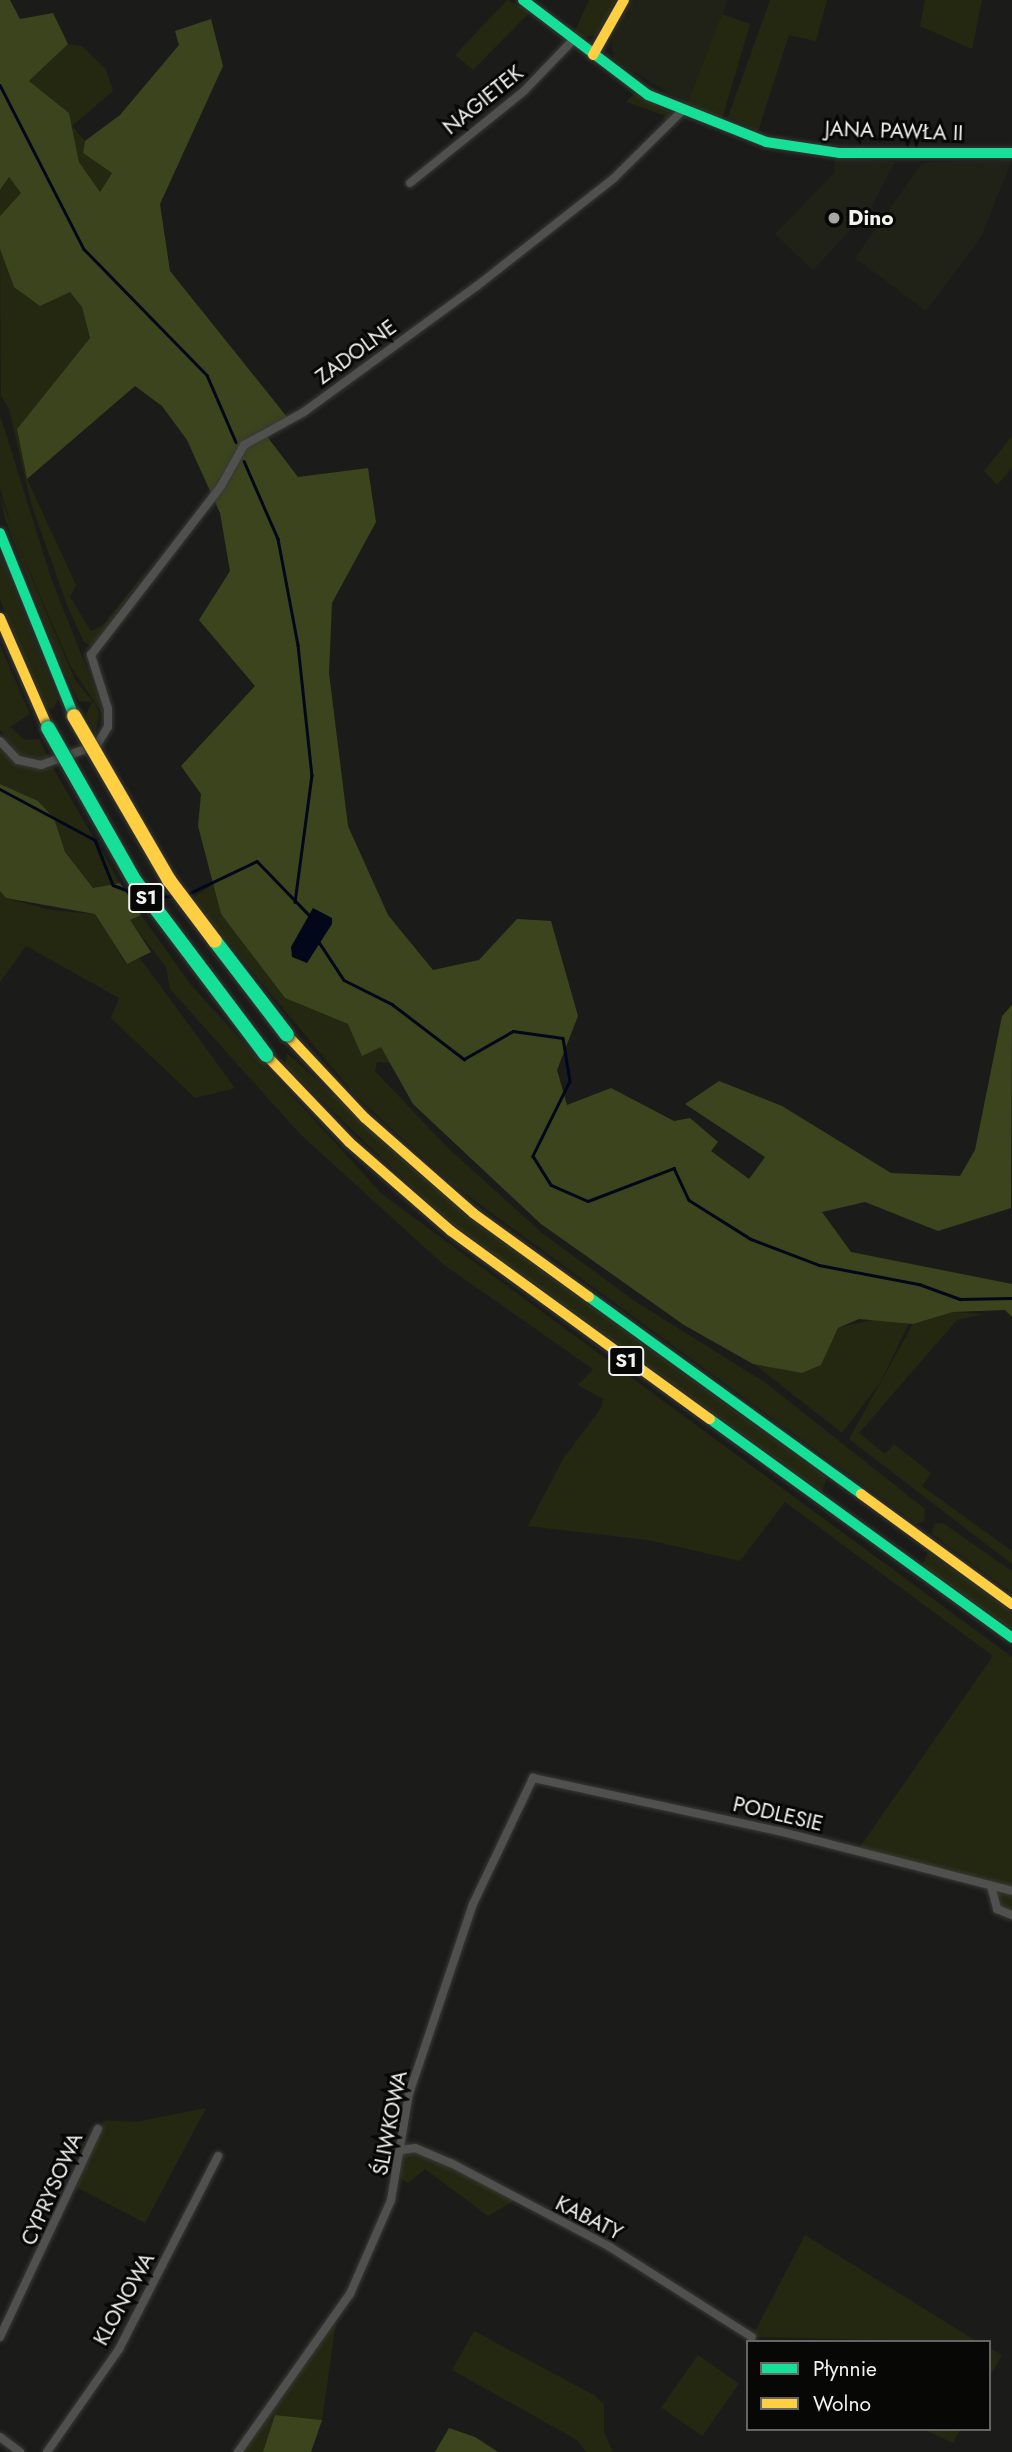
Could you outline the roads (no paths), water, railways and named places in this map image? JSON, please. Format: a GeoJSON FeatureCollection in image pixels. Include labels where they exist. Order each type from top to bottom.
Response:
{"type":"FeatureCollection","features":[{"type":"Feature","properties":{"kind":"main road","name":"JANA PAWŁA II"},"geometry":{"type":"LineString","coordinates":[[523,0],[593,55],[682,111],[766,142],[839,153],[1012,153]]}},
{"type":"Feature","properties":{"kind":"main road"},"geometry":{"type":"LineString","coordinates":[[593,55],[624,0]]}},
{"type":"Feature","properties":{"kind":"main road","name":"S1"},"geometry":{"type":"LineString","coordinates":[[0,533],[74,716],[169,880],[287,1035],[365,1118],[473,1213],[1012,1604]]}},
{"type":"Feature","properties":{"kind":"main road","name":"S1"},"geometry":{"type":"LineString","coordinates":[[0,618],[48,728],[135,881],[265,1055],[374,1166],[451,1231],[1012,1638]]}},
{"type":"Feature","properties":{"kind":"street","name":"NAGIETEK"},"geometry":{"type":"LineString","coordinates":[[410,183],[524,91],[574,39]]}},
{"type":"Feature","properties":{"kind":"street","name":"ZADOLNE"},"geometry":{"type":"LineString","coordinates":[[0,741],[18,760],[41,765],[97,745],[108,727],[108,709],[91,655],[221,486],[244,445],[304,412],[477,286],[614,178],[682,111]]}},
{"type":"Feature","properties":{"kind":"street","name":"PODLESIE"},"geometry":{"type":"LineString","coordinates":[[533,1778],[1012,1891]]}},
{"type":"Feature","properties":{"kind":"street","name":"ŚLIWKOWA"},"geometry":{"type":"LineString","coordinates":[[238,2452],[272,2398],[336,2322],[391,2200],[402,2150],[409,2094],[473,1904],[533,1778]]}},
{"type":"Feature","properties":{"kind":"street"},"geometry":{"type":"LineString","coordinates":[[991,1886],[996,1909],[1012,1915]]}},
{"type":"Feature","properties":{"kind":"street","name":"CYPRYSOWA"},"geometry":{"type":"LineString","coordinates":[[0,2337],[98,2129]]}},
{"type":"Feature","properties":{"kind":"street","name":"KABATY"},"geometry":{"type":"LineString","coordinates":[[402,2150],[415,2148],[451,2163],[610,2247],[752,2337]]}},
{"type":"Feature","properties":{"kind":"street","name":"KLONOWA"},"geometry":{"type":"LineString","coordinates":[[47,2452],[118,2349],[218,2156]]}},
{"type":"Feature","properties":{"kind":"street"},"geometry":{"type":"LineString","coordinates":[[0,2437],[20,2452]]}},
{"type":"Feature","properties":{"kind":"water"},"geometry":{"type":"Polygon","coordinates":[[[313,908],[332,918],[332,924],[307,963],[292,957],[291,947],[313,908]]]}},
{"type":"Feature","properties":{"kind":"waterway"},"geometry":{"type":"LineString","coordinates":[[0,85],[84,249],[207,375],[236,442]]}},
{"type":"Feature","properties":{"kind":"waterway"},"geometry":{"type":"LineString","coordinates":[[244,461],[278,539],[298,645],[312,775],[295,902]]}},
{"type":"Feature","properties":{"kind":"waterway"},"geometry":{"type":"LineString","coordinates":[[0,789],[95,840],[113,885],[139,895]]}},
{"type":"Feature","properties":{"kind":"waterway"},"geometry":{"type":"LineString","coordinates":[[188,894],[257,861],[311,917]]}},
{"type":"Feature","properties":{"kind":"waterway"},"geometry":{"type":"LineString","coordinates":[[153,897],[174,896]]}},
{"type":"Feature","properties":{"kind":"waterway"},"geometry":{"type":"LineString","coordinates":[[319,942],[344,980],[392,1004],[464,1059],[513,1031],[563,1038],[570,1081],[533,1156],[551,1185],[588,1201],[674,1168],[689,1200],[751,1239],[819,1265],[919,1284],[960,1299],[1012,1298]]}},
{"type":"Feature","properties":{"kind":"place","name":"Dino"},"geometry":{"type":"Point","coordinates":[834,218]}}]}
